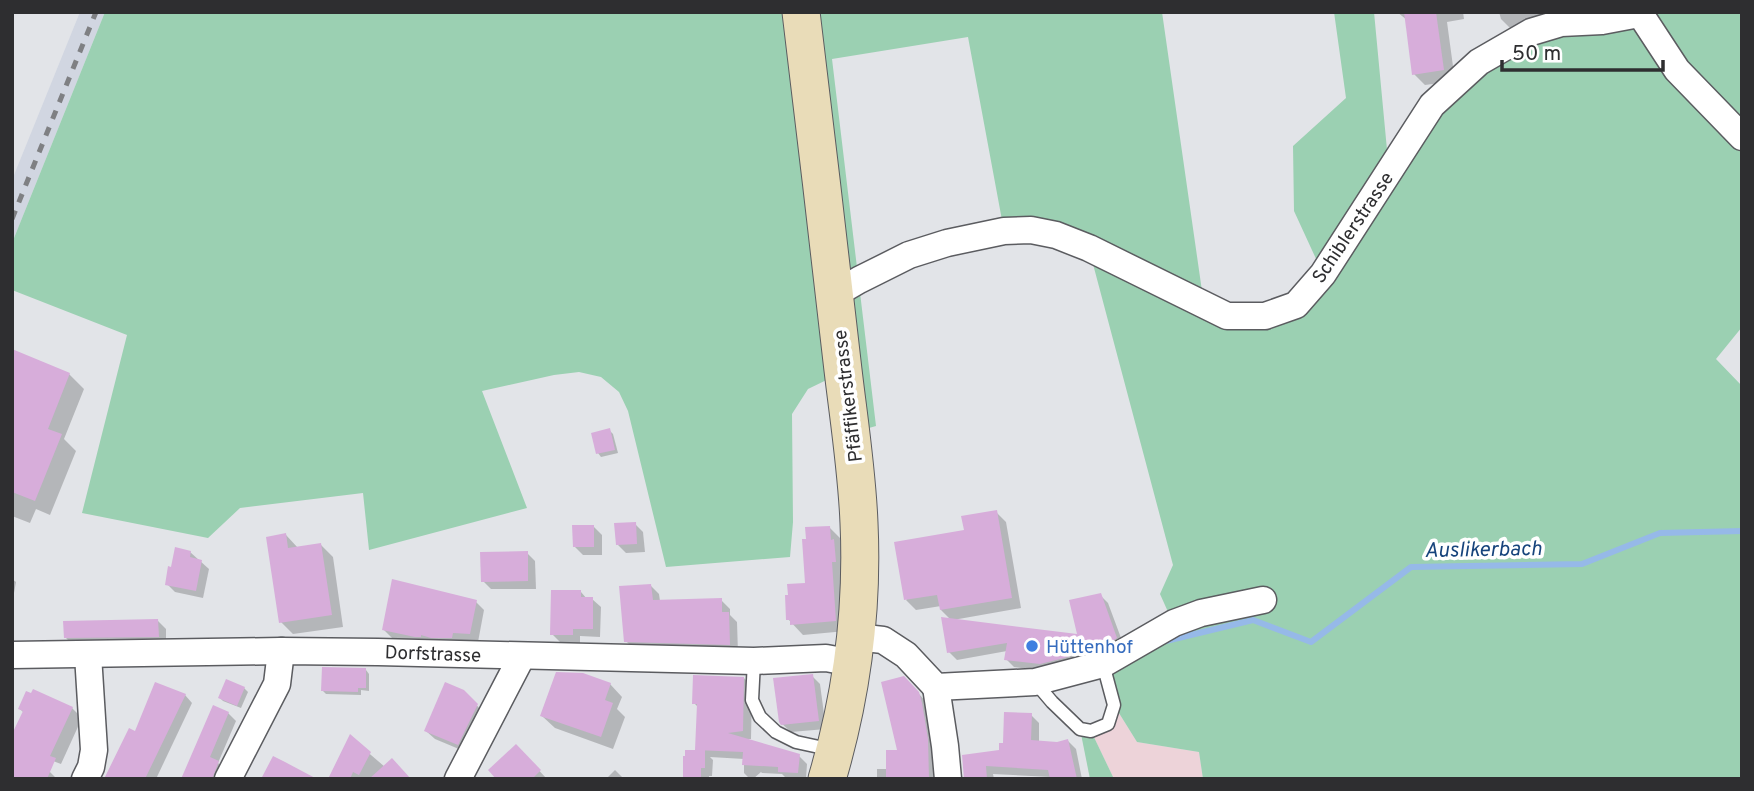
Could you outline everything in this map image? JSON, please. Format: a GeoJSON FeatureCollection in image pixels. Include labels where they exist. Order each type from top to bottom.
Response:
{"type":"FeatureCollection","features":[{"type":"Feature","properties":{"kind":"main road","name":"Pfäffikerstrasse"},"geometry":{"type":"LineString","coordinates":[[800,12],[835,294],[859,522],[861,575],[855,650],[846,706],[831,765]]}},
{"type":"Feature","properties":{"kind":"street","name":"Schiblerstrasse"},"geometry":{"type":"LineString","coordinates":[[835,294],[909,256],[947,243],[1004,231],[1031,230],[1056,235],[1089,248],[1227,316],[1265,316],[1296,305],[1323,274],[1432,105],[1479,62],[1531,32],[1561,23],[1602,21],[1639,13]]}},
{"type":"Feature","properties":{"kind":"street"},"geometry":{"type":"LineString","coordinates":[[1639,13],[1677,70],[1742,137]]}},
{"type":"Feature","properties":{"kind":"street"},"geometry":{"type":"LineString","coordinates":[[947,779],[936,687],[1035,682],[1103,664],[1174,623],[1201,613],[1263,600]]}},
{"type":"Feature","properties":{"kind":"street","name":"Dorfstrasse"},"geometry":{"type":"LineString","coordinates":[[12,655],[281,651],[754,661],[826,658],[883,640],[906,655],[936,687]]}},
{"type":"Feature","properties":{"kind":"street"},"geometry":{"type":"LineString","coordinates":[[228,779],[276,684],[281,651]]}},
{"type":"Feature","properties":{"kind":"street"},"geometry":{"type":"LineString","coordinates":[[85,779],[91,767],[94,750],[88,655]]}},
{"type":"Feature","properties":{"kind":"street"},"geometry":{"type":"LineString","coordinates":[[458,779],[522,656]]}},
{"type":"Feature","properties":{"kind":"lane"},"geometry":{"type":"LineString","coordinates":[[754,661],[752,700],[760,717],[776,732],[831,765]]}},
{"type":"Feature","properties":{"kind":"lane"},"geometry":{"type":"LineString","coordinates":[[1035,682],[1080,729],[1091,731],[1108,724],[1114,705],[1103,664]]}},
{"type":"Feature","properties":{"kind":"shaded area"},"geometry":{"type":"Polygon","coordinates":[[[80,12],[105,12],[12,243],[12,180],[80,12]]]}},
{"type":"Feature","properties":{"kind":"shaded area"},"geometry":{"type":"Polygon","coordinates":[[[1114,705],[1137,742],[1199,752],[1203,779],[1114,779],[1091,731],[1108,724],[1114,705]]]}},
{"type":"Feature","properties":{"kind":"green space"},"geometry":{"type":"Polygon","coordinates":[[[105,12],[1162,12],[1204,305],[1265,316],[1323,274],[1294,211],[1293,146],[1346,98],[1334,12],[1374,12],[1389,171],[1479,62],[1639,12],[1742,12],[1742,327],[1716,359],[1742,386],[1742,779],[1203,779],[1199,752],[1137,742],[1114,705],[1103,664],[1173,623],[1160,594],[1173,565],[1089,249],[1004,231],[968,37],[832,59],[876,426],[851,433],[843,372],[808,389],[792,414],[793,522],[790,557],[666,567],[628,411],[619,392],[601,377],[579,372],[482,391],[527,508],[369,550],[363,493],[240,508],[208,538],[82,513],[127,335],[12,290],[12,243],[105,12]]]}},
{"type":"Feature","properties":{"kind":"green space"},"geometry":{"type":"Polygon","coordinates":[[[1080,729],[1091,731],[1114,779],[1090,779],[1080,729]]]}},
{"type":"Feature","properties":{"kind":"building"},"geometry":{"type":"Polygon","coordinates":[[[1404,12],[1436,12],[1444,70],[1412,75],[1404,12]]]}},
{"type":"Feature","properties":{"kind":"building"},"geometry":{"type":"Polygon","coordinates":[[[12,349],[70,373],[48,429],[62,434],[35,501],[12,492],[12,349]]]}},
{"type":"Feature","properties":{"kind":"building"},"geometry":{"type":"Polygon","coordinates":[[[610,428],[615,450],[596,454],[591,433],[610,428]]]}},
{"type":"Feature","properties":{"kind":"building"},"geometry":{"type":"Polygon","coordinates":[[[997,510],[1012,598],[940,610],[937,595],[904,600],[894,542],[964,530],[961,516],[997,510]]]}},
{"type":"Feature","properties":{"kind":"building"},"geometry":{"type":"Polygon","coordinates":[[[636,522],[637,544],[616,545],[614,523],[636,522]]]}},
{"type":"Feature","properties":{"kind":"building"},"geometry":{"type":"Polygon","coordinates":[[[572,525],[594,525],[594,547],[573,547],[572,525]]]}},
{"type":"Feature","properties":{"kind":"building"},"geometry":{"type":"Polygon","coordinates":[[[830,526],[836,562],[832,562],[836,621],[790,625],[790,620],[786,620],[785,595],[788,595],[787,584],[805,583],[802,539],[806,539],[805,527],[830,526]]]}},
{"type":"Feature","properties":{"kind":"building"},"geometry":{"type":"Polygon","coordinates":[[[286,533],[288,548],[321,543],[332,615],[279,623],[266,537],[286,533]]]}},
{"type":"Feature","properties":{"kind":"building"},"geometry":{"type":"Polygon","coordinates":[[[175,547],[191,551],[190,557],[202,560],[196,591],[165,585],[175,547]]]}},
{"type":"Feature","properties":{"kind":"building"},"geometry":{"type":"Polygon","coordinates":[[[528,551],[528,581],[481,582],[480,552],[528,551]]]}},
{"type":"Feature","properties":{"kind":"building"},"geometry":{"type":"Polygon","coordinates":[[[392,579],[477,600],[470,634],[453,633],[452,638],[431,638],[382,630],[392,579]]]}},
{"type":"Feature","properties":{"kind":"building"},"geometry":{"type":"Polygon","coordinates":[[[651,584],[653,600],[722,598],[722,612],[729,612],[730,645],[624,642],[619,586],[651,584]]]}},
{"type":"Feature","properties":{"kind":"building"},"geometry":{"type":"Polygon","coordinates":[[[551,590],[581,590],[581,597],[593,597],[593,629],[573,629],[573,635],[550,635],[551,590]]]}},
{"type":"Feature","properties":{"kind":"building"},"geometry":{"type":"Polygon","coordinates":[[[1101,593],[1117,638],[1109,643],[1040,664],[1004,660],[1007,643],[947,653],[941,617],[1077,634],[1069,600],[1101,593]]]}},
{"type":"Feature","properties":{"kind":"building"},"geometry":{"type":"Polygon","coordinates":[[[158,619],[159,637],[64,638],[63,621],[158,619]]]}},
{"type":"Feature","properties":{"kind":"building"},"geometry":{"type":"Polygon","coordinates":[[[322,667],[366,668],[366,688],[358,688],[358,692],[321,691],[322,667]]]}},
{"type":"Feature","properties":{"kind":"building"},"geometry":{"type":"Polygon","coordinates":[[[556,672],[583,673],[611,683],[605,700],[613,703],[601,737],[540,716],[556,672]]]}},
{"type":"Feature","properties":{"kind":"building"},"geometry":{"type":"Polygon","coordinates":[[[813,674],[819,721],[781,725],[773,678],[813,674]]]}},
{"type":"Feature","properties":{"kind":"building"},"geometry":{"type":"Polygon","coordinates":[[[693,675],[744,677],[743,731],[728,733],[800,754],[798,773],[778,772],[778,767],[742,765],[743,752],[695,750],[697,704],[692,704],[693,675]]]}},
{"type":"Feature","properties":{"kind":"building"},"geometry":{"type":"Polygon","coordinates":[[[904,676],[919,692],[922,703],[928,739],[929,779],[886,779],[886,750],[897,750],[881,682],[904,676]]]}},
{"type":"Feature","properties":{"kind":"building"},"geometry":{"type":"Polygon","coordinates":[[[226,679],[245,687],[237,706],[218,698],[226,679]]]}},
{"type":"Feature","properties":{"kind":"building"},"geometry":{"type":"Polygon","coordinates":[[[155,682],[186,694],[145,779],[104,779],[129,728],[135,731],[155,682]]]}},
{"type":"Feature","properties":{"kind":"building"},"geometry":{"type":"Polygon","coordinates":[[[445,682],[464,690],[478,704],[458,745],[424,731],[445,682]]]}},
{"type":"Feature","properties":{"kind":"building"},"geometry":{"type":"Polygon","coordinates":[[[33,689],[73,707],[50,756],[56,758],[47,779],[12,779],[12,734],[23,711],[18,709],[26,691],[31,693],[33,689]]]}},
{"type":"Feature","properties":{"kind":"building"},"geometry":{"type":"Polygon","coordinates":[[[213,705],[229,712],[210,757],[219,761],[212,779],[181,779],[213,705]]]}},
{"type":"Feature","properties":{"kind":"building"},"geometry":{"type":"Polygon","coordinates":[[[1004,712],[1032,713],[1031,740],[1057,742],[1068,739],[1077,779],[1050,779],[1048,770],[986,766],[987,779],[964,779],[962,755],[999,750],[999,743],[1003,743],[1004,712]]]}},
{"type":"Feature","properties":{"kind":"building"},"geometry":{"type":"Polygon","coordinates":[[[350,734],[371,752],[359,775],[353,772],[350,779],[328,779],[350,734]]]}},
{"type":"Feature","properties":{"kind":"building"},"geometry":{"type":"Polygon","coordinates":[[[516,744],[541,770],[532,779],[496,779],[488,770],[516,744]]]}},
{"type":"Feature","properties":{"kind":"building"},"geometry":{"type":"Polygon","coordinates":[[[685,750],[705,750],[705,768],[701,768],[701,779],[683,779],[685,750]]]}},
{"type":"Feature","properties":{"kind":"building"},"geometry":{"type":"Polygon","coordinates":[[[273,756],[285,762],[317,779],[261,779],[273,756]]]}},
{"type":"Feature","properties":{"kind":"building"},"geometry":{"type":"Polygon","coordinates":[[[392,758],[411,779],[369,779],[392,758]]]}},
{"type":"Feature","properties":{"kind":"waterway","name":"Auslikerbach"},"geometry":{"type":"LineString","coordinates":[[1166,641],[1253,620],[1311,642],[1411,567],[1582,564],[1660,533],[1742,531]]}},
{"type":"Feature","properties":{"kind":"railway"},"geometry":{"type":"LineString","coordinates":[[12,219],[96,12]]}},
{"type":"Feature","properties":{"kind":"place","name":"Hüttenhof"},"geometry":{"type":"Point","coordinates":[1032,646]}}]}
